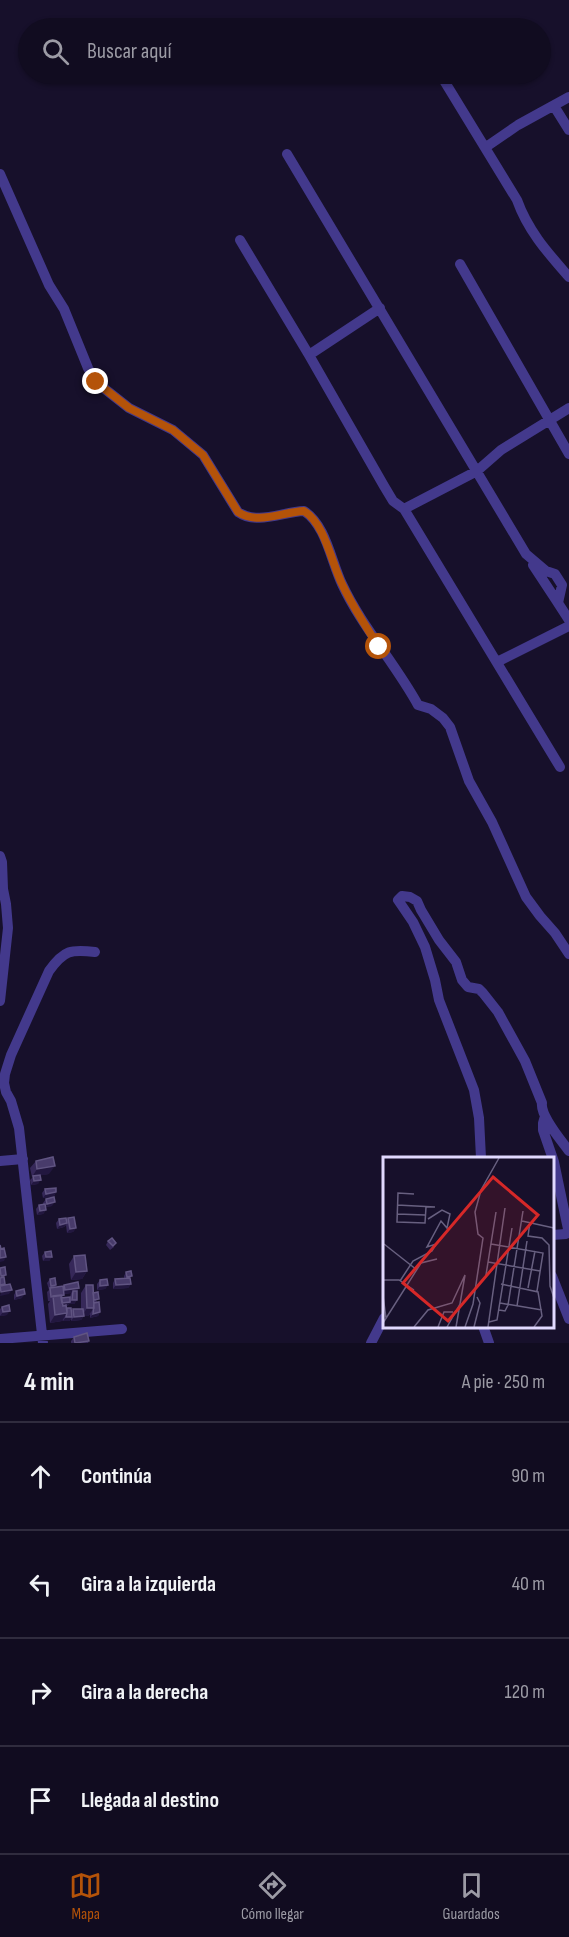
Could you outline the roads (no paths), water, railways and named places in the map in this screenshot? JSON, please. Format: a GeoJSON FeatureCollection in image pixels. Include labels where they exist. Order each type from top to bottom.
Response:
{"type":"FeatureCollection","features":[{"type":"Feature","properties":{"kind":"street"},"geometry":{"type":"LineString","coordinates":[[446,84],[517,200],[523,218],[536,238],[569,278]]}},
{"type":"Feature","properties":{"kind":"street"},"geometry":{"type":"LineString","coordinates":[[486,147],[518,125],[569,97]]}},
{"type":"Feature","properties":{"kind":"street"},"geometry":{"type":"LineString","coordinates":[[554,106],[569,130]]}},
{"type":"Feature","properties":{"kind":"street"},"geometry":{"type":"LineString","coordinates":[[287,154],[526,554],[546,571],[555,573],[562,585],[558,603],[569,620]]}},
{"type":"Feature","properties":{"kind":"street"},"geometry":{"type":"LineString","coordinates":[[0,174],[49,285],[64,309],[96,382],[129,408],[173,430],[203,455],[238,512],[245,517],[253,519],[304,511],[318,525],[342,584],[368,630],[418,705],[431,709],[450,727],[469,781],[492,822],[526,897],[569,954]]}},
{"type":"Feature","properties":{"kind":"street"},"geometry":{"type":"LineString","coordinates":[[240,240],[393,501],[404,509],[560,766]]}},
{"type":"Feature","properties":{"kind":"street"},"geometry":{"type":"LineString","coordinates":[[460,264],[569,454]]}},
{"type":"Feature","properties":{"kind":"street"},"geometry":{"type":"LineString","coordinates":[[309,355],[380,308]]}},
{"type":"Feature","properties":{"kind":"street"},"geometry":{"type":"LineString","coordinates":[[404,509],[477,471],[501,450],[569,408]]}},
{"type":"Feature","properties":{"kind":"street"},"geometry":{"type":"LineString","coordinates":[[497,662],[569,626]]}},
{"type":"Feature","properties":{"kind":"street"},"geometry":{"type":"LineString","coordinates":[[0,856],[8,928],[0,1001]]}},
{"type":"Feature","properties":{"kind":"street"},"geometry":{"type":"LineString","coordinates":[[481,1157],[479,1118],[474,1090],[439,1000],[424,947],[413,922],[398,900],[402,896],[417,901],[456,962],[462,980],[468,987],[479,989],[498,1012],[525,1061],[542,1103],[541,1109],[569,1151]]}},
{"type":"Feature","properties":{"kind":"street"},"geometry":{"type":"LineString","coordinates":[[43,1338],[19,1128],[4,1083],[11,1055],[49,971],[57,960],[70,950],[95,952]]}},
{"type":"Feature","properties":{"kind":"street"},"geometry":{"type":"LineString","coordinates":[[545,1116],[543,1130],[552,1157]]}},
{"type":"Feature","properties":{"kind":"street"},"geometry":{"type":"LineString","coordinates":[[0,1161],[23,1159]]}},
{"type":"Feature","properties":{"kind":"street"},"geometry":{"type":"LineString","coordinates":[[554,1162],[568,1229],[566,1234],[554,1234]]}},
{"type":"Feature","properties":{"kind":"street"},"geometry":{"type":"LineString","coordinates":[[554,1281],[569,1319]]}},
{"type":"Feature","properties":{"kind":"street"},"geometry":{"type":"LineString","coordinates":[[371,1343],[383,1320]]}},
{"type":"Feature","properties":{"kind":"street"},"geometry":{"type":"LineString","coordinates":[[484,1328],[489,1343]]}},
{"type":"Feature","properties":{"kind":"street"},"geometry":{"type":"LineString","coordinates":[[0,1339],[43,1338],[122,1329]]}}]}
